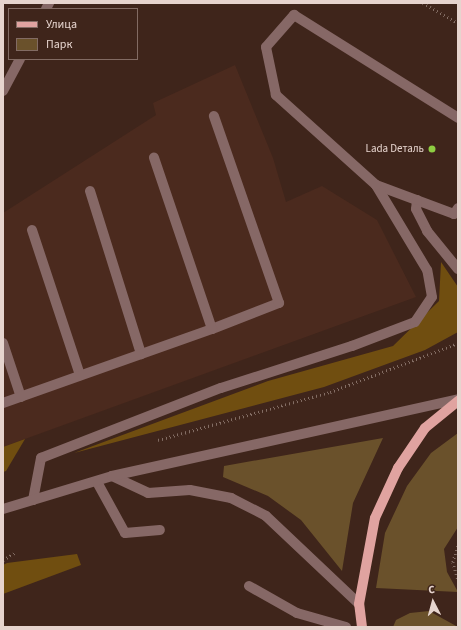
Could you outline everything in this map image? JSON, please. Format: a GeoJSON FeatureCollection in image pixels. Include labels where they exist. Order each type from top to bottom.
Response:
{"type":"FeatureCollection","features":[{"type":"Feature","properties":{"kind":"main road"},"geometry":{"type":"LineString","coordinates":[[362,627],[359,604],[375,518],[398,468],[425,428],[458,400]]}},
{"type":"Feature","properties":{"kind":"street"},"geometry":{"type":"LineString","coordinates":[[33,500],[42,458],[221,388],[352,346],[414,322],[432,297],[427,270],[376,185],[276,95],[266,47],[294,15],[458,118]]}},
{"type":"Feature","properties":{"kind":"street"},"geometry":{"type":"LineString","coordinates":[[3,91],[19,60]]}},
{"type":"Feature","properties":{"kind":"street"},"geometry":{"type":"LineString","coordinates":[[3,403],[212,329],[279,303],[214,116]]}},
{"type":"Feature","properties":{"kind":"street"},"geometry":{"type":"LineString","coordinates":[[154,158],[212,329]]}},
{"type":"Feature","properties":{"kind":"street"},"geometry":{"type":"LineString","coordinates":[[376,185],[454,214],[458,208]]}},
{"type":"Feature","properties":{"kind":"street"},"geometry":{"type":"LineString","coordinates":[[90,191],[141,354]]}},
{"type":"Feature","properties":{"kind":"street"},"geometry":{"type":"LineString","coordinates":[[417,200],[416,210],[427,231],[458,269]]}},
{"type":"Feature","properties":{"kind":"street"},"geometry":{"type":"LineString","coordinates":[[32,230],[80,376]]}},
{"type":"Feature","properties":{"kind":"street"},"geometry":{"type":"LineString","coordinates":[[3,343],[21,397]]}},
{"type":"Feature","properties":{"kind":"street"},"geometry":{"type":"LineString","coordinates":[[3,509],[97,482],[112,476],[458,400]]}},
{"type":"Feature","properties":{"kind":"street"},"geometry":{"type":"LineString","coordinates":[[112,476],[148,493],[190,490],[231,498],[245,505],[266,516],[359,604]]}},
{"type":"Feature","properties":{"kind":"street"},"geometry":{"type":"LineString","coordinates":[[97,482],[125,533],[160,530]]}},
{"type":"Feature","properties":{"kind":"street"},"geometry":{"type":"LineString","coordinates":[[249,586],[297,613],[346,627]]}},
{"type":"Feature","properties":{"kind":"path"},"geometry":{"type":"LineString","coordinates":[[423,3],[458,23]]}},
{"type":"Feature","properties":{"kind":"path"},"geometry":{"type":"LineString","coordinates":[[158,440],[330,392],[458,342]]}},
{"type":"Feature","properties":{"kind":"path"},"geometry":{"type":"LineString","coordinates":[[458,546],[453,562],[458,580]]}},
{"type":"Feature","properties":{"kind":"path"},"geometry":{"type":"LineString","coordinates":[[3,560],[16,552]]}},
{"type":"Feature","properties":{"kind":"shaded area"},"geometry":{"type":"Polygon","coordinates":[[[235,65],[273,158],[286,202],[322,186],[377,220],[416,297],[3,447],[3,213],[156,115],[153,103],[235,65]]]}},
{"type":"Feature","properties":{"kind":"shaded area"},"geometry":{"type":"Polygon","coordinates":[[[441,262],[458,287],[458,332],[425,350],[324,387],[74,453],[268,381],[393,346],[439,301],[441,262]]]}},
{"type":"Feature","properties":{"kind":"shaded area"},"geometry":{"type":"Polygon","coordinates":[[[25,439],[6,471],[3,472],[3,447],[25,439]]]}},
{"type":"Feature","properties":{"kind":"shaded area"},"geometry":{"type":"Polygon","coordinates":[[[77,554],[81,565],[3,594],[3,565],[7,563],[77,554]]]}},
{"type":"Feature","properties":{"kind":"green space"},"geometry":{"type":"Polygon","coordinates":[[[458,433],[458,527],[444,549],[447,572],[458,592],[376,588],[385,533],[407,486],[431,453],[458,433]]]}},
{"type":"Feature","properties":{"kind":"green space"},"geometry":{"type":"Polygon","coordinates":[[[383,438],[353,503],[342,571],[301,520],[268,496],[223,477],[224,466],[383,438]]]}},
{"type":"Feature","properties":{"kind":"green space"},"geometry":{"type":"Polygon","coordinates":[[[429,611],[458,627],[393,627],[396,620],[410,613],[429,611]]]}},
{"type":"Feature","properties":{"kind":"place","name":"Lada Dеталь"},"geometry":{"type":"Point","coordinates":[432,149]}}]}
